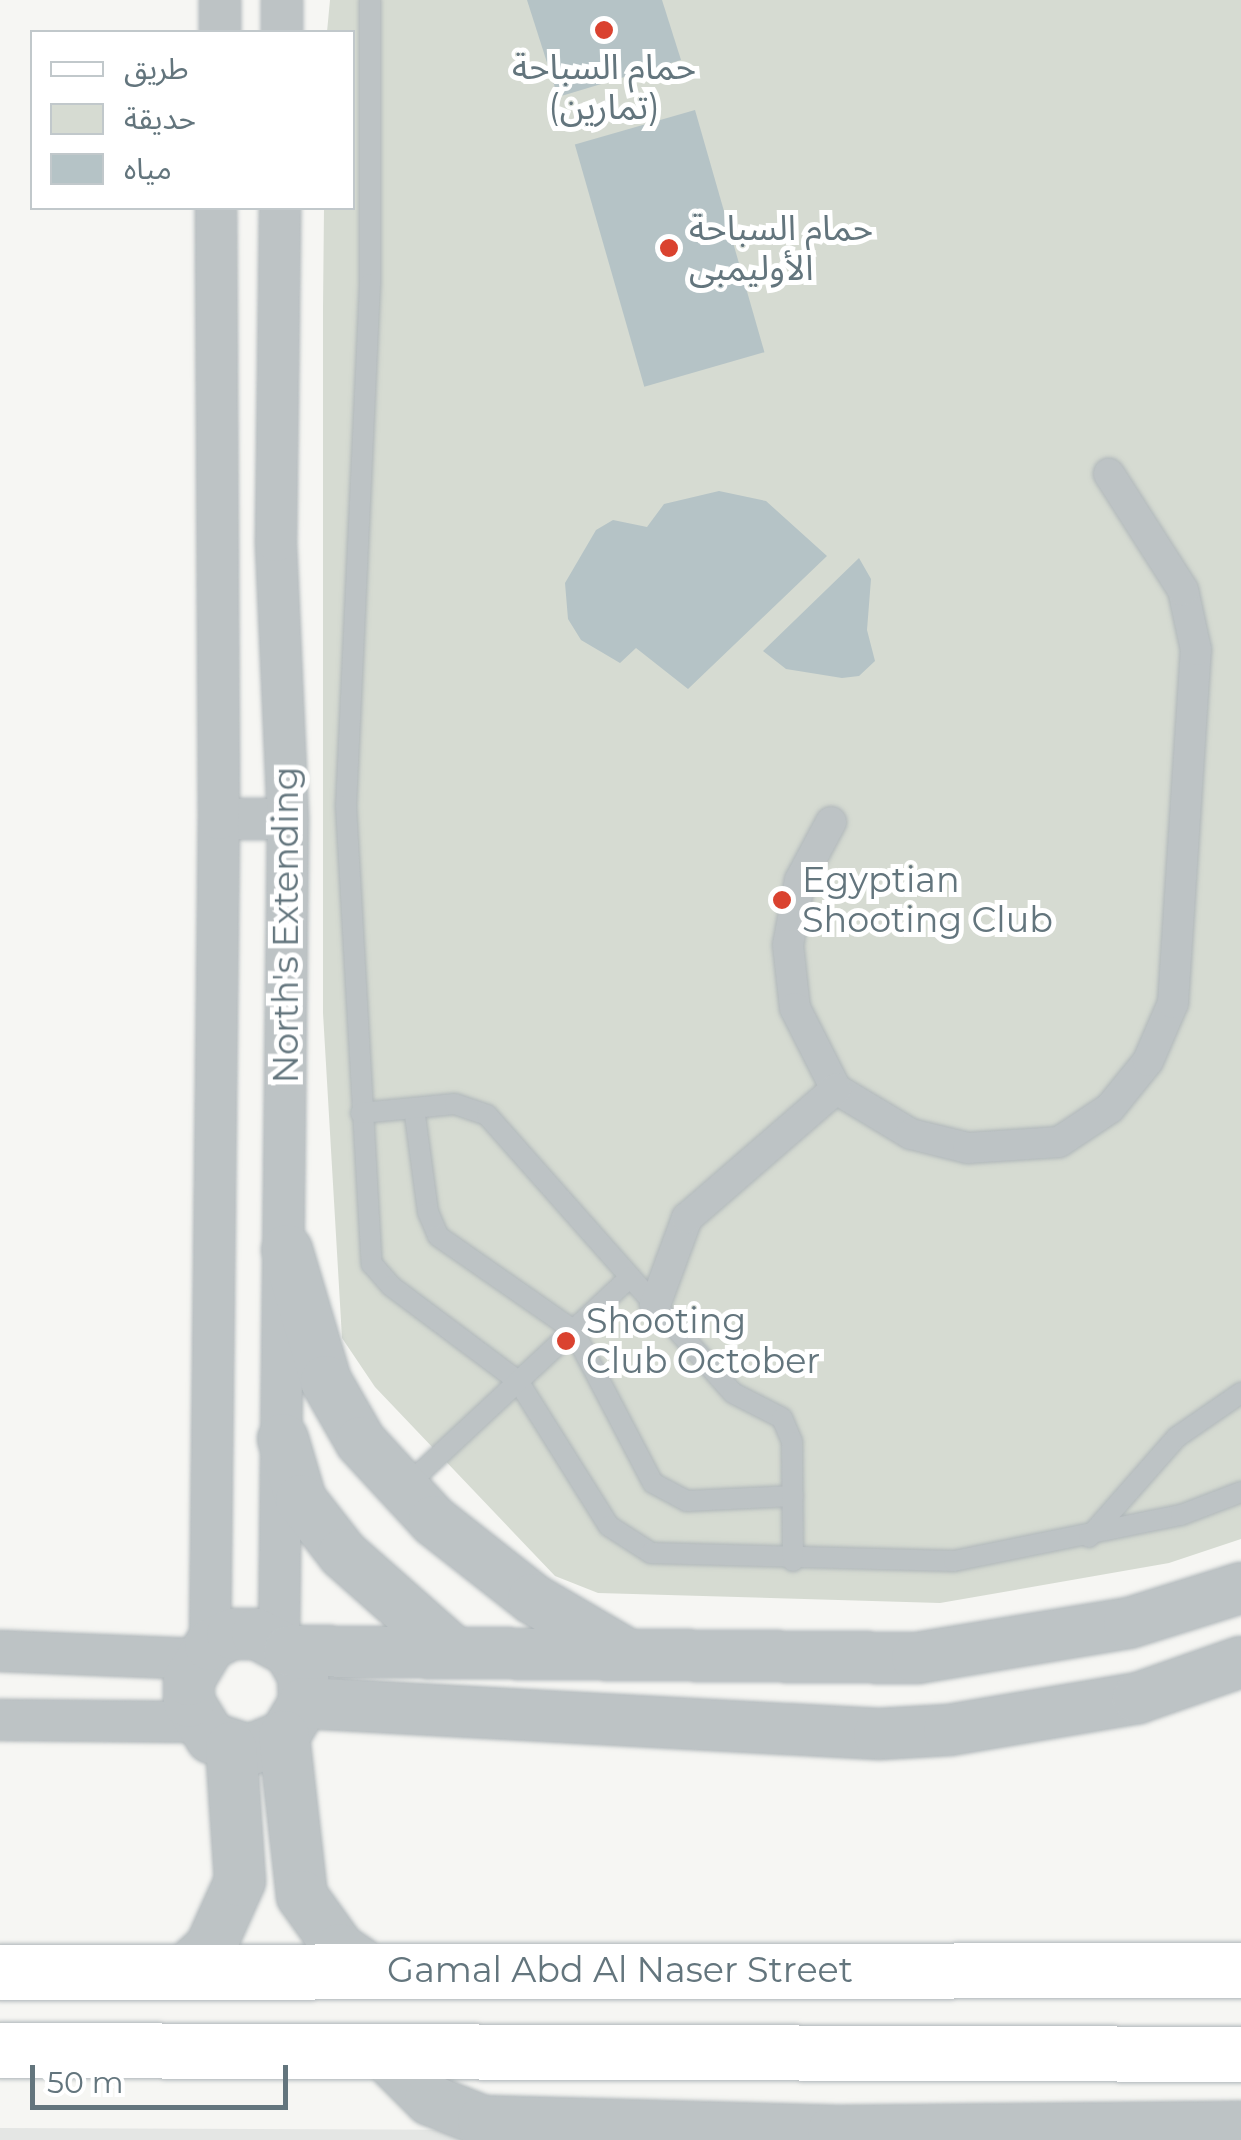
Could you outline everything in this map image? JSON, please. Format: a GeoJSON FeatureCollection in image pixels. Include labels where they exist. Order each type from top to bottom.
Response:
{"type":"FeatureCollection","features":[{"type":"Feature","properties":{"kind":"main road","name":"Gamal Abd Al Naser Street"},"geometry":{"type":"LineString","coordinates":[[0,1972],[1241,1970]]}},
{"type":"Feature","properties":{"kind":"main road"},"geometry":{"type":"LineString","coordinates":[[0,2050],[1241,2054]]}},
{"type":"Feature","properties":{"kind":"street"},"geometry":{"type":"LineString","coordinates":[[220,0],[220,30]]}},
{"type":"Feature","properties":{"kind":"street"},"geometry":{"type":"LineString","coordinates":[[282,0],[282,30]]}},
{"type":"Feature","properties":{"kind":"street"},"geometry":{"type":"LineString","coordinates":[[183,1972],[210,1948],[240,1882],[214,1735],[189,1680],[204,1652],[219,819],[216,210]]}},
{"type":"Feature","properties":{"kind":"street","name":"North's Extending"},"geometry":{"type":"LineString","coordinates":[[280,210],[276,542],[288,819],[284,1647]]}},
{"type":"Feature","properties":{"kind":"street"},"geometry":{"type":"LineString","coordinates":[[832,822],[800,880],[788,945],[800,1022],[836,1089],[911,1134],[968,1148],[1030,1148],[1060,1142],[1110,1108],[1163,1033],[1179,972],[1194,628],[1182,590],[1109,474]]}},
{"type":"Feature","properties":{"kind":"street"},"geometry":{"type":"LineString","coordinates":[[219,819],[288,819]]}},
{"type":"Feature","properties":{"kind":"street"},"geometry":{"type":"LineString","coordinates":[[654,1305],[687,1218],[836,1089]]}},
{"type":"Feature","properties":{"kind":"street"},"geometry":{"type":"LineString","coordinates":[[287,1250],[326,1380],[361,1442],[434,1521],[533,1599],[634,1657]]}},
{"type":"Feature","properties":{"kind":"street"},"geometry":{"type":"LineString","coordinates":[[283,1439],[300,1500],[343,1554],[456,1654]]}},
{"type":"Feature","properties":{"kind":"street"},"geometry":{"type":"LineString","coordinates":[[0,1652],[204,1652],[232,1634],[284,1647],[456,1654],[917,1658],[984,1651],[1162,1615],[1241,1588]]}},
{"type":"Feature","properties":{"kind":"street"},"geometry":{"type":"LineString","coordinates":[[284,1647],[303,1675],[294,1720],[302,1896],[340,1949],[371,1970]]}},
{"type":"Feature","properties":{"kind":"street"},"geometry":{"type":"LineString","coordinates":[[0,1720],[214,1735],[268,1746],[294,1720],[879,1734],[949,1730],[1138,1698],[1241,1662]]}},
{"type":"Feature","properties":{"kind":"street"},"geometry":{"type":"LineString","coordinates":[[382,2052],[430,2100],[483,2121],[841,2135],[1082,2134],[1241,2127]]}},
{"type":"Feature","properties":{"kind":"lane"},"geometry":{"type":"LineString","coordinates":[[370,0],[370,284],[346,806],[372,1264],[390,1286],[518,1381],[609,1526],[636,1546],[668,1555],[793,1561],[954,1561],[1181,1516],[1241,1492]]}},
{"type":"Feature","properties":{"kind":"lane"},"geometry":{"type":"LineString","coordinates":[[362,1113],[455,1104],[486,1115],[733,1393],[782,1418],[792,1442],[793,1561]]}},
{"type":"Feature","properties":{"kind":"lane"},"geometry":{"type":"LineString","coordinates":[[414,1108],[428,1212],[438,1236],[573,1330],[646,1474],[662,1491],[687,1501],[793,1496]]}},
{"type":"Feature","properties":{"kind":"lane"},"geometry":{"type":"LineString","coordinates":[[404,1488],[630,1277]]}},
{"type":"Feature","properties":{"kind":"lane"},"geometry":{"type":"LineString","coordinates":[[1089,1537],[1177,1437],[1241,1393]]}},
{"type":"Feature","properties":{"kind":"shaded area"},"geometry":{"type":"Polygon","coordinates":[[[0,2128],[1241,2133],[1241,2140],[0,2140],[0,2128]]]}},
{"type":"Feature","properties":{"kind":"green space","name":"Egyptian Shooting Club"},"geometry":{"type":"Polygon","coordinates":[[[330,0],[1241,0],[1241,1539],[1169,1563],[940,1603],[598,1593],[555,1576],[375,1387],[342,1338],[323,1013],[323,308],[324,210],[355,210],[355,30],[327,30],[330,0]]]}},
{"type":"Feature","properties":{"kind":"water","name":"حمام السباحة (تمارين)"},"geometry":{"type":"Polygon","coordinates":[[[527,0],[662,0],[681,60],[558,97],[527,0]]]}},
{"type":"Feature","properties":{"kind":"water","name":"حمام السباحة الأوليمبى"},"geometry":{"type":"Polygon","coordinates":[[[695,110],[764,352],[644,387],[575,144],[695,110]]]}},
{"type":"Feature","properties":{"kind":"water"},"geometry":{"type":"Polygon","coordinates":[[[719,491],[766,501],[827,556],[688,689],[636,648],[620,663],[581,640],[568,619],[565,583],[596,530],[613,520],[647,527],[664,504],[719,491]]]}},
{"type":"Feature","properties":{"kind":"water"},"geometry":{"type":"Polygon","coordinates":[[[859,558],[871,579],[867,630],[875,661],[859,676],[842,678],[786,669],[763,651],[859,558]]]}},
{"type":"Feature","properties":{"kind":"place","name":"حمام السباحة (تمارين)"},"geometry":{"type":"Point","coordinates":[604,30]}},
{"type":"Feature","properties":{"kind":"place","name":"حمام السباحة الأوليمبى"},"geometry":{"type":"Point","coordinates":[669,248]}},
{"type":"Feature","properties":{"kind":"place","name":"Egyptian Shooting Club"},"geometry":{"type":"Point","coordinates":[782,900]}},
{"type":"Feature","properties":{"kind":"place","name":"Shooting Club October"},"geometry":{"type":"Point","coordinates":[566,1341]}}]}
